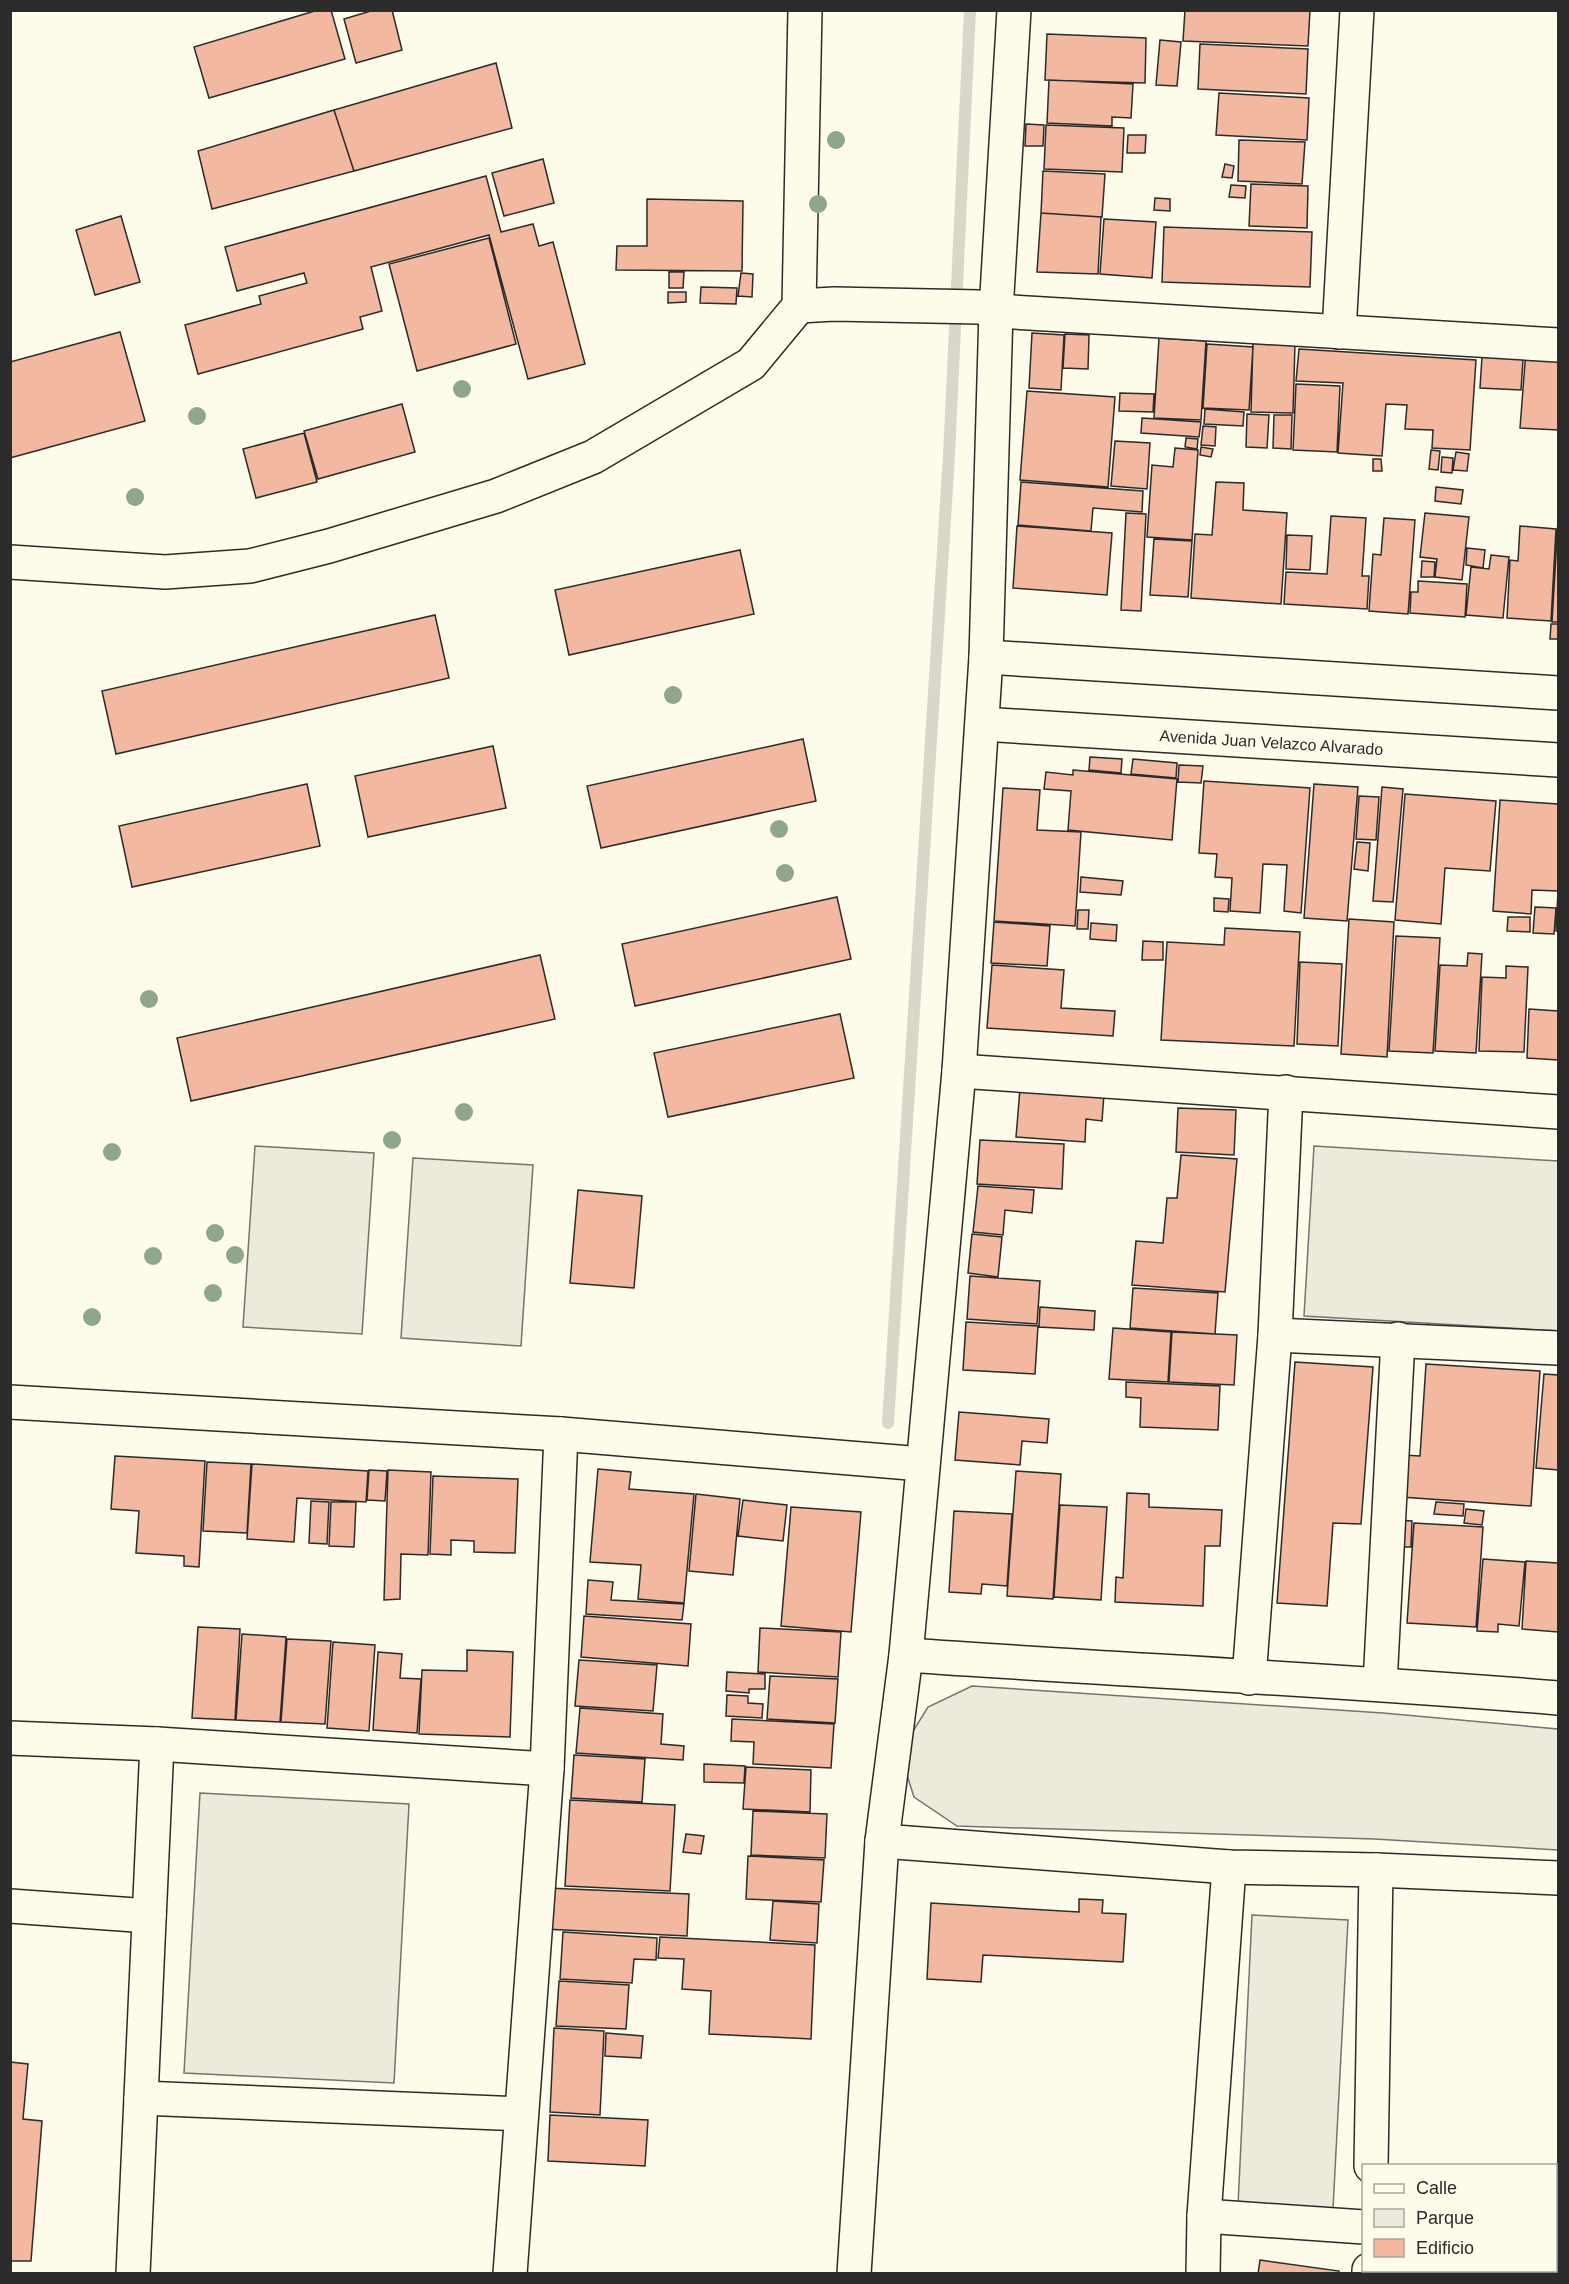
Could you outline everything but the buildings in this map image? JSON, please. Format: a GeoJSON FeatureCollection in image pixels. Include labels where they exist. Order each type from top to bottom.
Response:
{"type":"FeatureCollection","features":[{"type":"Feature","properties":{"kind":"street"},"geometry":{"type":"LineString","coordinates":[[10,562],[165,572],[250,566],[417,521],[496,496],[593,457],[751,364],[799,306],[805,10]]}},
{"type":"Feature","properties":{"kind":"street"},"geometry":{"type":"LineString","coordinates":[[854,2274],[882,1841],[906,1655],[958,1071],[986,657],[988,309],[1014,10]]}},
{"type":"Feature","properties":{"kind":"street"},"geometry":{"type":"LineString","coordinates":[[1339,332],[1357,10]]}},
{"type":"Feature","properties":{"kind":"street"},"geometry":{"type":"LineString","coordinates":[[799,306],[936,306],[1558,345]]}},
{"type":"Feature","properties":{"kind":"street"},"geometry":{"type":"LineString","coordinates":[[986,657],[1558,693]]}},
{"type":"Feature","properties":{"kind":"street","name":"Avenida Juan Velazco Alvarado"},"geometry":{"type":"LineString","coordinates":[[982,724],[1558,760]]}},
{"type":"Feature","properties":{"kind":"street"},"geometry":{"type":"LineString","coordinates":[[958,1071],[1558,1112]]}},
{"type":"Feature","properties":{"kind":"street"},"geometry":{"type":"LineString","coordinates":[[1249,1678],[1275,1335],[1286,1092]]}},
{"type":"Feature","properties":{"kind":"street"},"geometry":{"type":"LineString","coordinates":[[1275,1335],[1558,1348]]}},
{"type":"Feature","properties":{"kind":"street"},"geometry":{"type":"LineString","coordinates":[[1380,1684],[1398,1339]]}},
{"type":"Feature","properties":{"kind":"street"},"geometry":{"type":"LineString","coordinates":[[10,1402],[561,1434],[922,1464]]}},
{"type":"Feature","properties":{"kind":"street"},"geometry":{"type":"LineString","coordinates":[[510,2274],[548,1769],[561,1434]]}},
{"type":"Feature","properties":{"kind":"street"},"geometry":{"type":"LineString","coordinates":[[906,1655],[1249,1678],[1380,1684],[1558,1698]]}},
{"type":"Feature","properties":{"kind":"street"},"geometry":{"type":"LineString","coordinates":[[10,1738],[157,1744],[548,1769]]}},
{"type":"Feature","properties":{"kind":"street"},"geometry":{"type":"LineString","coordinates":[[133,2274],[157,1744]]}},
{"type":"Feature","properties":{"kind":"street"},"geometry":{"type":"LineString","coordinates":[[882,1841],[1229,1867],[1376,1870],[1558,1878]]}},
{"type":"Feature","properties":{"kind":"street"},"geometry":{"type":"LineString","coordinates":[[1203,2274],[1204,2216],[1229,1867]]}},
{"type":"Feature","properties":{"kind":"street"},"geometry":{"type":"LineString","coordinates":[[1371,2164],[1376,1870]]}},
{"type":"Feature","properties":{"kind":"street"},"geometry":{"type":"LineString","coordinates":[[10,1906],[149,1916]]}},
{"type":"Feature","properties":{"kind":"street"},"geometry":{"type":"LineString","coordinates":[[141,2098],[521,2114]]}},
{"type":"Feature","properties":{"kind":"street"},"geometry":{"type":"LineString","coordinates":[[1204,2216],[1362,2227]]}},
{"type":"Feature","properties":{"kind":"green space"},"geometry":{"type":"Polygon","coordinates":[[[255,1146],[374,1153],[362,1334],[243,1327],[255,1146]]]}},
{"type":"Feature","properties":{"kind":"green space"},"geometry":{"type":"Polygon","coordinates":[[[1314,1146],[1558,1161],[1558,1331],[1304,1316],[1314,1146]]]}},
{"type":"Feature","properties":{"kind":"green space"},"geometry":{"type":"Polygon","coordinates":[[[413,1158],[533,1165],[521,1346],[401,1338],[413,1158]]]}},
{"type":"Feature","properties":{"kind":"green space"},"geometry":{"type":"Polygon","coordinates":[[[972,1686],[1383,1713],[1558,1729],[1558,1850],[1374,1839],[957,1826],[914,1797],[905,1769],[910,1736],[928,1707],[972,1686]]]}},
{"type":"Feature","properties":{"kind":"green space"},"geometry":{"type":"Polygon","coordinates":[[[200,1793],[409,1804],[394,2083],[184,2073],[200,1793]]]}},
{"type":"Feature","properties":{"kind":"green space"},"geometry":{"type":"Polygon","coordinates":[[[1252,1915],[1348,1920],[1333,2209],[1238,2205],[1252,1915]]]}},
{"type":"Feature","properties":{"kind":"waterway"},"geometry":{"type":"LineString","coordinates":[[888,1423],[949,455],[970,10]]}}]}
